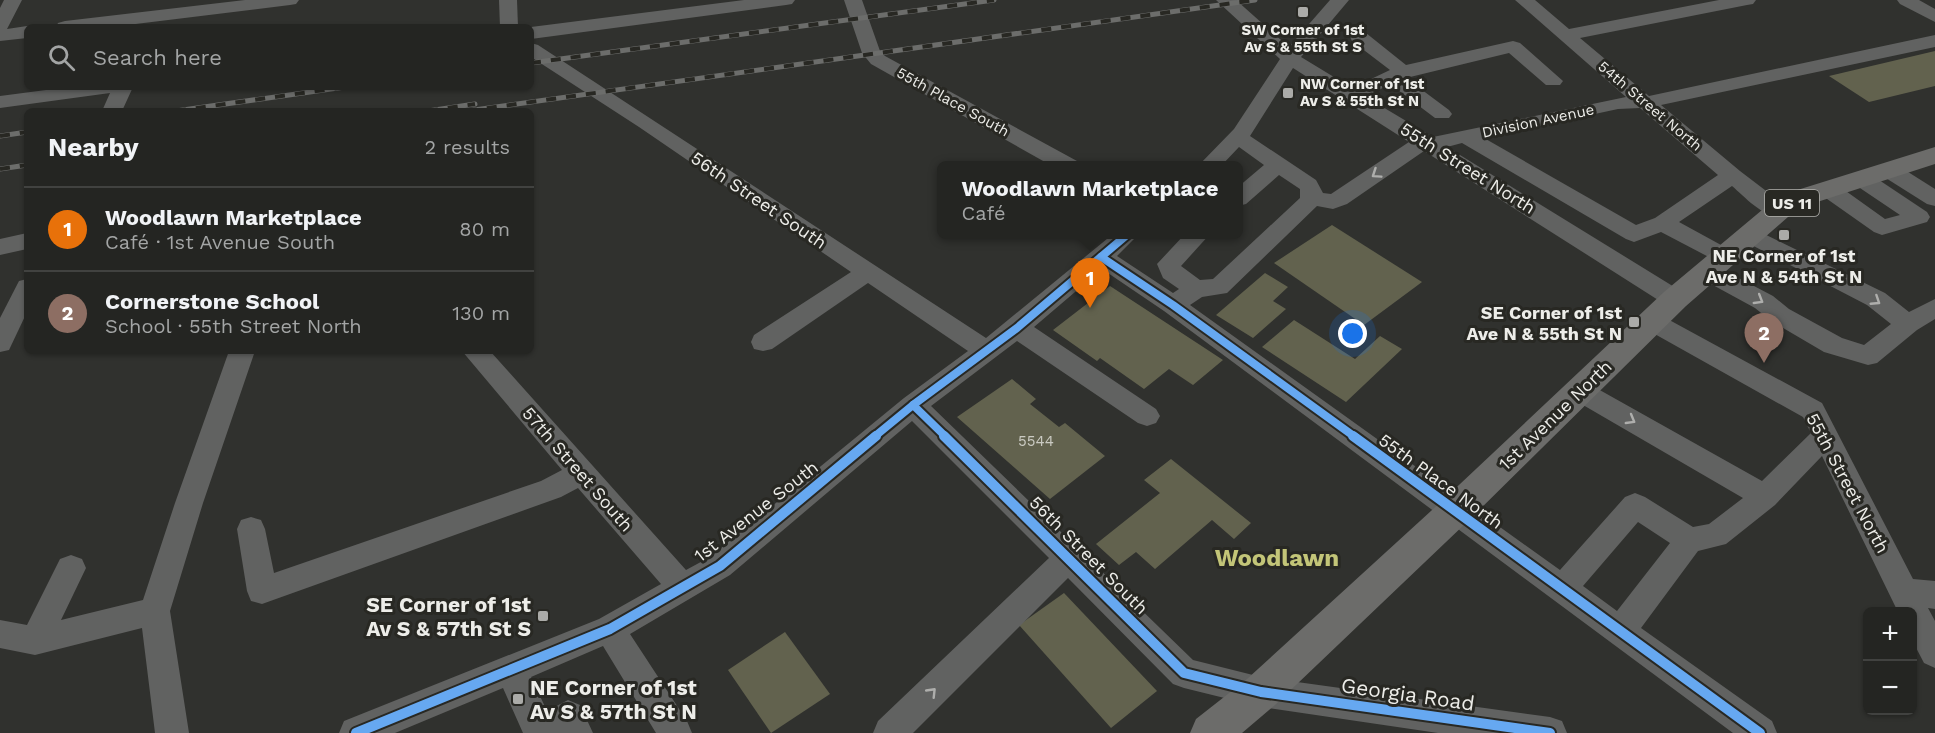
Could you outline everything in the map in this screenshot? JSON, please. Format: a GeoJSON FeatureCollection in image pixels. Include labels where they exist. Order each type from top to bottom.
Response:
{"type":"FeatureCollection","features":[{"type":"Feature","properties":{"kind":"main road","name":"1st Avenue North"},"geometry":{"type":"LineString","coordinates":[[1210,733],[1261,692],[1455,511],[1664,310],[1778,211],[1801,198],[1935,155]]}},
{"type":"Feature","properties":{"kind":"street"},"geometry":{"type":"LineString","coordinates":[[0,26],[13,0]]}},
{"type":"Feature","properties":{"kind":"street"},"geometry":{"type":"LineString","coordinates":[[90,24],[290,0]]}},
{"type":"Feature","properties":{"kind":"street"},"geometry":{"type":"LineString","coordinates":[[508,0],[509,24]]}},
{"type":"Feature","properties":{"kind":"street"},"geometry":{"type":"LineString","coordinates":[[534,33],[786,0]]}},
{"type":"Feature","properties":{"kind":"street","name":"55th Place South"},"geometry":{"type":"LineString","coordinates":[[853,0],[871,53],[878,60],[1062,161]]}},
{"type":"Feature","properties":{"kind":"street","name":"55th Street North"},"geometry":{"type":"LineString","coordinates":[[1225,0],[1290,57],[1527,206],[1664,310],[1813,410],[1935,653]]}},
{"type":"Feature","properties":{"kind":"street"},"geometry":{"type":"LineString","coordinates":[[1212,161],[1238,137],[1290,57],[1340,0]]}},
{"type":"Feature","properties":{"kind":"street","name":"54th Street North"},"geometry":{"type":"LineString","coordinates":[[1524,0],[1732,176],[1778,211]]}},
{"type":"Feature","properties":{"kind":"street"},"geometry":{"type":"LineString","coordinates":[[1566,35],[1748,0]]}},
{"type":"Feature","properties":{"kind":"street"},"geometry":{"type":"LineString","coordinates":[[1905,0],[1935,17]]}},
{"type":"Feature","properties":{"kind":"street"},"geometry":{"type":"LineString","coordinates":[[0,35],[24,32]]}},
{"type":"Feature","properties":{"kind":"street"},"geometry":{"type":"LineString","coordinates":[[1359,38],[1442,114]]}},
{"type":"Feature","properties":{"kind":"street","name":"Division Avenue"},"geometry":{"type":"LineString","coordinates":[[1427,142],[1618,103],[1647,102],[1935,41]]}},
{"type":"Feature","properties":{"kind":"street"},"geometry":{"type":"LineString","coordinates":[[1352,96],[1397,74],[1513,47],[1553,81]]}},
{"type":"Feature","properties":{"kind":"street","name":"56th Street South"},"geometry":{"type":"LineString","coordinates":[[534,51],[592,87],[866,273],[988,351]]}},
{"type":"Feature","properties":{"kind":"street"},"geometry":{"type":"LineString","coordinates":[[0,102],[91,90]]}},
{"type":"Feature","properties":{"kind":"street"},"geometry":{"type":"LineString","coordinates":[[113,108],[122,90]]}},
{"type":"Feature","properties":{"kind":"street"},"geometry":{"type":"LineString","coordinates":[[1465,136],[1634,234],[1663,223],[1732,176]]}},
{"type":"Feature","properties":{"kind":"street"},"geometry":{"type":"LineString","coordinates":[[1173,305],[1196,289],[1219,287],[1311,198],[1312,192],[1308,185],[1238,137]]}},
{"type":"Feature","properties":{"kind":"street"},"geometry":{"type":"LineString","coordinates":[[1311,198],[1333,202],[1427,142]]}},
{"type":"Feature","properties":{"kind":"street"},"geometry":{"type":"LineString","coordinates":[[1243,195],[1278,164]]}},
{"type":"Feature","properties":{"kind":"street"},"geometry":{"type":"LineString","coordinates":[[1889,170],[1935,199]]}},
{"type":"Feature","properties":{"kind":"street"},"geometry":{"type":"LineString","coordinates":[[1828,189],[1882,227],[1919,217],[1862,179]]}},
{"type":"Feature","properties":{"kind":"street"},"geometry":{"type":"LineString","coordinates":[[1527,206],[1557,190]]}},
{"type":"Feature","properties":{"kind":"street"},"geometry":{"type":"LineString","coordinates":[[1663,223],[1780,315],[1833,345],[1868,356],[1908,324],[1935,308]]}},
{"type":"Feature","properties":{"kind":"street"},"geometry":{"type":"LineString","coordinates":[[1750,235],[1876,299],[1908,324]]}},
{"type":"Feature","properties":{"kind":"street","name":"1st Avenue South"},"geometry":{"type":"LineString","coordinates":[[356,733],[610,629],[720,566],[914,405],[1017,328],[1122,239]]}},
{"type":"Feature","properties":{"kind":"street"},"geometry":{"type":"LineString","coordinates":[[1194,239],[1169,264],[1171,272],[1196,289]]}},
{"type":"Feature","properties":{"kind":"street"},"geometry":{"type":"LineString","coordinates":[[0,247],[24,242]]}},
{"type":"Feature","properties":{"kind":"street","name":"55th Place North"},"geometry":{"type":"LineString","coordinates":[[1101,257],[1173,305],[1760,733]]}},
{"type":"Feature","properties":{"kind":"street"},"geometry":{"type":"LineString","coordinates":[[763,342],[866,273]]}},
{"type":"Feature","properties":{"kind":"street"},"geometry":{"type":"LineString","coordinates":[[1,339],[24,293]]}},
{"type":"Feature","properties":{"kind":"street"},"geometry":{"type":"LineString","coordinates":[[1017,328],[1147,416]]}},
{"type":"Feature","properties":{"kind":"street"},"geometry":{"type":"LineString","coordinates":[[172,733],[155,611],[189,503],[241,354]]}},
{"type":"Feature","properties":{"kind":"street","name":"57th Street South"},"geometry":{"type":"LineString","coordinates":[[478,354],[682,587]]}},
{"type":"Feature","properties":{"kind":"street"},"geometry":{"type":"LineString","coordinates":[[1580,391],[1765,497]]}},
{"type":"Feature","properties":{"kind":"street","name":"56th Street South"},"geometry":{"type":"LineString","coordinates":[[914,405],[1185,673],[1261,692]]}},
{"type":"Feature","properties":{"kind":"street"},"geometry":{"type":"LineString","coordinates":[[1620,631],[1689,540],[1716,535],[1765,497],[1820,441],[1829,441]]}},
{"type":"Feature","properties":{"kind":"street"},"geometry":{"type":"LineString","coordinates":[[251,529],[262,591],[551,489],[581,473]]}},
{"type":"Feature","properties":{"kind":"street"},"geometry":{"type":"LineString","coordinates":[[1562,589],[1635,506],[1689,540]]}},
{"type":"Feature","properties":{"kind":"street"},"geometry":{"type":"LineString","coordinates":[[890,733],[1069,558]]}},
{"type":"Feature","properties":{"kind":"street"},"geometry":{"type":"LineString","coordinates":[[35,641],[71,568]]}},
{"type":"Feature","properties":{"kind":"street"},"geometry":{"type":"LineString","coordinates":[[1905,591],[1935,595]]}},
{"type":"Feature","properties":{"kind":"street"},"geometry":{"type":"LineString","coordinates":[[0,634],[35,641],[155,611]]}},
{"type":"Feature","properties":{"kind":"street"},"geometry":{"type":"LineString","coordinates":[[610,629],[675,733]]}},
{"type":"Feature","properties":{"kind":"street"},"geometry":{"type":"LineString","coordinates":[[511,669],[542,733],[568,716],[576,733]]}},
{"type":"Feature","properties":{"kind":"street","name":"Georgia Road"},"geometry":{"type":"LineString","coordinates":[[1261,692],[1550,733]]}},
{"type":"Feature","properties":{"kind":"building"},"geometry":{"type":"Polygon","coordinates":[[[1935,51],[1935,86],[1869,102],[1829,76],[1935,51]]]}},
{"type":"Feature","properties":{"kind":"building"},"geometry":{"type":"Polygon","coordinates":[[[1332,225],[1422,282],[1364,325],[1274,263],[1332,225]]]}},
{"type":"Feature","properties":{"kind":"building"},"geometry":{"type":"Polygon","coordinates":[[[1265,273],[1288,287],[1273,301],[1286,309],[1253,338],[1216,315],[1265,273]]]}},
{"type":"Feature","properties":{"kind":"building"},"geometry":{"type":"Polygon","coordinates":[[[1110,286],[1223,360],[1193,385],[1169,369],[1144,389],[1100,358],[1097,361],[1053,330],[1110,286]]]}},
{"type":"Feature","properties":{"kind":"building"},"geometry":{"type":"Polygon","coordinates":[[[1294,320],[1355,359],[1380,336],[1402,349],[1346,402],[1262,347],[1294,320]]]}},
{"type":"Feature","properties":{"kind":"building"},"geometry":{"type":"Polygon","coordinates":[[[1012,379],[1036,399],[1030,404],[1059,427],[1065,423],[1105,456],[1050,499],[957,417],[1012,379]]]}},
{"type":"Feature","properties":{"kind":"building"},"geometry":{"type":"Polygon","coordinates":[[[1171,459],[1251,523],[1234,539],[1212,520],[1155,569],[1136,552],[1119,565],[1096,544],[1160,493],[1144,480],[1171,459]]]}},
{"type":"Feature","properties":{"kind":"building"},"geometry":{"type":"Polygon","coordinates":[[[1064,593],[1157,691],[1111,728],[1019,625],[1064,593]]]}},
{"type":"Feature","properties":{"kind":"building"},"geometry":{"type":"Polygon","coordinates":[[[785,632],[830,694],[771,733],[728,670],[785,632]]]}},
{"type":"Feature","properties":{"kind":"railway"},"geometry":{"type":"LineString","coordinates":[[534,63],[994,0]]}},
{"type":"Feature","properties":{"kind":"railway"},"geometry":{"type":"LineString","coordinates":[[488,108],[1255,0]]}},
{"type":"Feature","properties":{"kind":"railway"},"geometry":{"type":"LineString","coordinates":[[197,108],[324,90]]}},
{"type":"Feature","properties":{"kind":"railway"},"geometry":{"type":"LineString","coordinates":[[448,108],[475,104]]}},
{"type":"Feature","properties":{"kind":"railway"},"geometry":{"type":"LineString","coordinates":[[0,136],[24,132]]}},
{"type":"Feature","properties":{"kind":"railway"},"geometry":{"type":"LineString","coordinates":[[0,169],[24,165]]}},
{"type":"Feature","properties":{"kind":"cycle path"},"geometry":{"type":"LineString","coordinates":[[356,733],[610,629],[720,566],[913,405],[1017,328],[1122,239]]}},
{"type":"Feature","properties":{"kind":"cycle path"},"geometry":{"type":"LineString","coordinates":[[1101,257],[1173,305],[1760,733]]}},
{"type":"Feature","properties":{"kind":"cycle path"},"geometry":{"type":"LineString","coordinates":[[913,405],[1184,673],[1261,692],[1550,733]]}},
{"type":"Feature","properties":{"kind":"place","name":"SW Corner of 1st Av S & 55th St S"},"geometry":{"type":"Point","coordinates":[1303,12]}},
{"type":"Feature","properties":{"kind":"place","name":"NW Corner of 1st Av S & 55th St N"},"geometry":{"type":"Point","coordinates":[1288,93]}},
{"type":"Feature","properties":{"kind":"place","name":"NE Corner of 1st Ave N & 54th St N"},"geometry":{"type":"Point","coordinates":[1784,235]}},
{"type":"Feature","properties":{"kind":"place","name":"Woodlawn Marketplace"},"geometry":{"type":"Point","coordinates":[1090,308]}},
{"type":"Feature","properties":{"kind":"place","name":"SE Corner of 1st Ave N & 55th St N"},"geometry":{"type":"Point","coordinates":[1634,322]}},
{"type":"Feature","properties":{"kind":"place","name":"Cornerstone School"},"geometry":{"type":"Point","coordinates":[1764,363]}},
{"type":"Feature","properties":{"kind":"place","name":"SE Corner of 1st Av S & 57th St S"},"geometry":{"type":"Point","coordinates":[543,616]}},
{"type":"Feature","properties":{"kind":"place","name":"NE Corner of 1st Av S & 57th St N"},"geometry":{"type":"Point","coordinates":[518,699]}},
{"type":"Feature","properties":{"kind":"district","name":"Woodlawn"},"geometry":{"type":"Point","coordinates":[1277,558]}}]}
